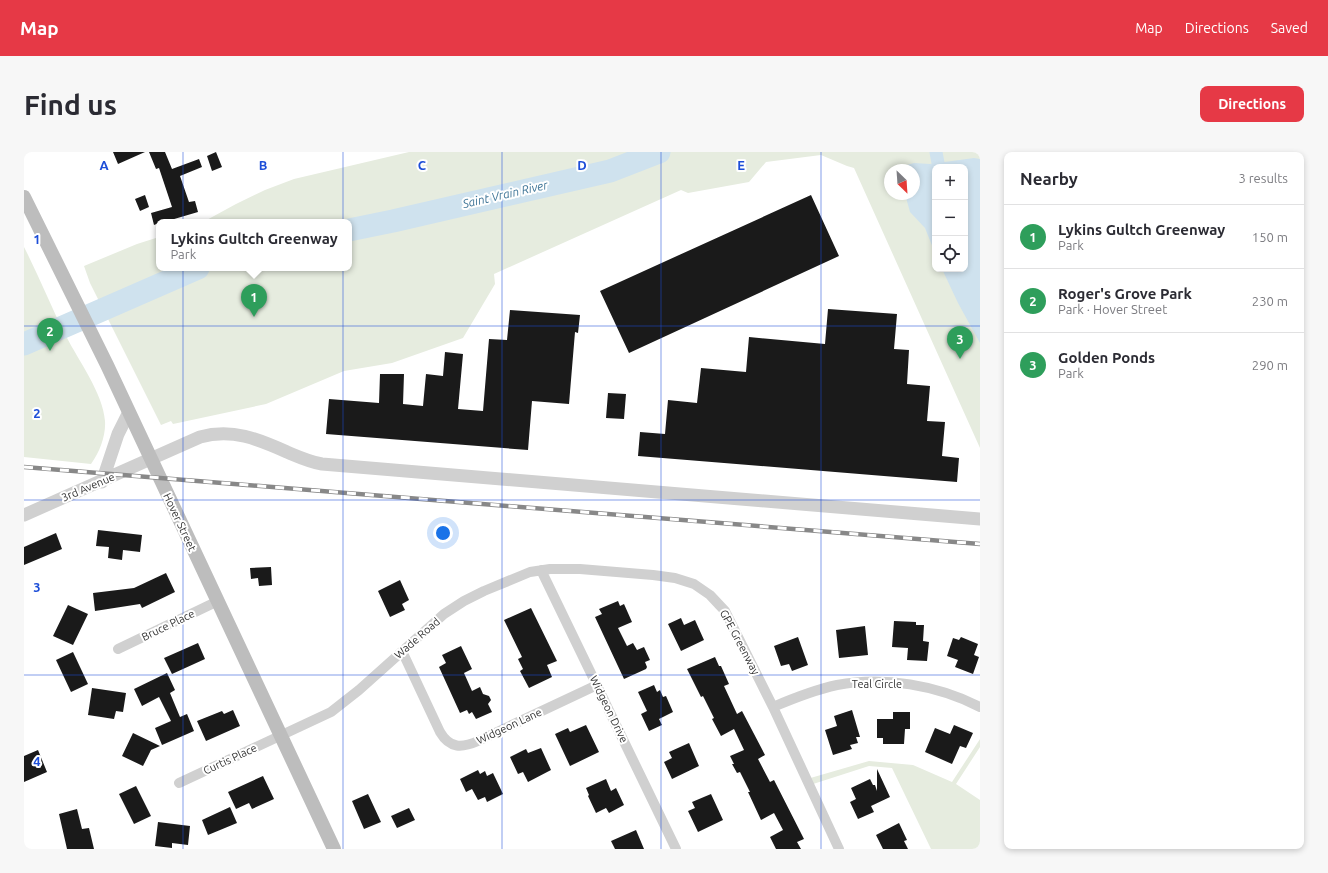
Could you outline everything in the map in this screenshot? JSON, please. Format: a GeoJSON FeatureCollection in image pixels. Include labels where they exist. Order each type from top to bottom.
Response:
{"type":"FeatureCollection","features":[{"type":"Feature","properties":{"kind":"main road","name":"Hover Street"},"geometry":{"type":"LineString","coordinates":[[24,197],[107,365],[334,849]]}},
{"type":"Feature","properties":{"kind":"street"},"geometry":{"type":"LineString","coordinates":[[102,482],[118,434],[129,412]]}},
{"type":"Feature","properties":{"kind":"street","name":"3rd Avenue"},"geometry":{"type":"LineString","coordinates":[[24,515],[102,482],[200,437],[231,433],[244,436],[306,460],[322,464],[980,519]]}},
{"type":"Feature","properties":{"kind":"street","name":"GPE Greenway"},"geometry":{"type":"LineString","coordinates":[[541,570],[574,569],[675,578],[694,584],[716,600],[728,615],[773,707],[839,849]]}},
{"type":"Feature","properties":{"kind":"street","name":"Wade Road"},"geometry":{"type":"LineString","coordinates":[[281,736],[325,715],[343,704],[439,618],[464,601],[513,579],[541,570]]}},
{"type":"Feature","properties":{"kind":"street","name":"Widgeon Drive"},"geometry":{"type":"LineString","coordinates":[[541,570],[676,849]]}},
{"type":"Feature","properties":{"kind":"street","name":"Bruce Place"},"geometry":{"type":"LineString","coordinates":[[118,649],[218,601]]}},
{"type":"Feature","properties":{"kind":"street","name":"Widgeon Lane"},"geometry":{"type":"LineString","coordinates":[[402,651],[443,737],[448,742],[455,745],[466,745],[478,741],[597,685]]}},
{"type":"Feature","properties":{"kind":"street","name":"Teal Circle"},"geometry":{"type":"LineString","coordinates":[[773,707],[794,697],[836,686],[882,682],[929,688],[980,707]]}},
{"type":"Feature","properties":{"kind":"street","name":"Curtis Place"},"geometry":{"type":"LineString","coordinates":[[179,783],[281,736]]}},
{"type":"Feature","properties":{"kind":"shaded area"},"geometry":{"type":"Polygon","coordinates":[[[409,152],[980,152],[980,448],[854,168],[821,155],[766,162],[749,182],[688,193],[681,190],[494,274],[495,284],[463,338],[392,363],[344,371],[266,404],[173,424],[171,421],[161,425],[90,283],[84,266],[137,244],[156,238],[156,271],[352,271],[352,219],[208,219],[265,190],[294,179],[409,152]]]}},
{"type":"Feature","properties":{"kind":"shaded area"},"geometry":{"type":"Polygon","coordinates":[[[24,247],[66,336],[100,399],[105,426],[100,449],[91,464],[24,457],[24,247]]]}},
{"type":"Feature","properties":{"kind":"shaded area"},"geometry":{"type":"Polygon","coordinates":[[[980,739],[980,747],[956,784],[980,800],[980,849],[931,849],[892,768],[869,766],[810,785],[807,779],[869,761],[913,765],[952,782],[980,739]]]}},
{"type":"Feature","properties":{"kind":"water"},"geometry":{"type":"Polygon","coordinates":[[[974,158],[980,159],[980,343],[958,303],[943,272],[968,272],[968,164],[932,164],[932,246],[925,228],[910,212],[907,200],[920,200],[920,164],[910,164],[914,163],[930,164],[974,158]]]}},
{"type":"Feature","properties":{"kind":"building"},"geometry":{"type":"Polygon","coordinates":[[[113,152],[145,152],[118,164],[113,152]]]}},
{"type":"Feature","properties":{"kind":"building"},"geometry":{"type":"Polygon","coordinates":[[[149,152],[165,152],[172,169],[199,159],[202,167],[180,176],[189,202],[195,201],[198,212],[174,219],[156,219],[156,224],[154,225],[151,213],[172,207],[159,168],[156,169],[149,152]]]}},
{"type":"Feature","properties":{"kind":"building"},"geometry":{"type":"Polygon","coordinates":[[[216,152],[222,167],[212,171],[207,156],[216,152]]]}},
{"type":"Feature","properties":{"kind":"building"},"geometry":{"type":"Polygon","coordinates":[[[145,195],[149,207],[140,211],[135,199],[145,195]]]}},
{"type":"Feature","properties":{"kind":"building"},"geometry":{"type":"Polygon","coordinates":[[[811,195],[839,256],[629,353],[600,291],[811,195]]]}},
{"type":"Feature","properties":{"kind":"building"},"geometry":{"type":"Polygon","coordinates":[[[828,309],[897,314],[894,349],[909,350],[907,384],[930,386],[927,421],[945,422],[942,456],[959,458],[957,482],[638,456],[640,432],[665,434],[668,400],[697,403],[701,368],[746,372],[749,337],[825,344],[828,309]]]}},
{"type":"Feature","properties":{"kind":"building"},"geometry":{"type":"Polygon","coordinates":[[[510,310],[580,315],[578,333],[575,332],[569,404],[532,401],[528,450],[326,434],[329,399],[379,403],[380,374],[404,374],[403,404],[423,406],[426,374],[443,376],[445,352],[463,354],[458,409],[483,411],[489,339],[507,340],[510,310]]]}},
{"type":"Feature","properties":{"kind":"building"},"geometry":{"type":"Polygon","coordinates":[[[608,393],[626,394],[624,419],[606,418],[608,393]]]}},
{"type":"Feature","properties":{"kind":"building"},"geometry":{"type":"Polygon","coordinates":[[[98,530],[142,535],[140,552],[123,550],[122,560],[108,558],[109,547],[96,546],[98,530]]]}},
{"type":"Feature","properties":{"kind":"building"},"geometry":{"type":"Polygon","coordinates":[[[56,533],[62,549],[24,565],[24,547],[56,533]]]}},
{"type":"Feature","properties":{"kind":"building"},"geometry":{"type":"Polygon","coordinates":[[[271,567],[272,585],[259,586],[258,578],[251,579],[250,568],[271,567]]]}},
{"type":"Feature","properties":{"kind":"building"},"geometry":{"type":"Polygon","coordinates":[[[166,573],[175,592],[142,608],[140,604],[95,611],[93,593],[134,588],[166,573]]]}},
{"type":"Feature","properties":{"kind":"building"},"geometry":{"type":"Polygon","coordinates":[[[400,580],[409,600],[402,604],[405,610],[390,617],[378,591],[400,580]]]}},
{"type":"Feature","properties":{"kind":"building"},"geometry":{"type":"Polygon","coordinates":[[[618,601],[620,606],[624,604],[632,622],[618,628],[627,646],[633,643],[637,650],[644,647],[650,660],[645,662],[647,667],[646,669],[624,679],[595,617],[602,614],[599,609],[618,601]]]}},
{"type":"Feature","properties":{"kind":"building"},"geometry":{"type":"Polygon","coordinates":[[[68,605],[88,614],[73,645],[53,636],[68,605]]]}},
{"type":"Feature","properties":{"kind":"building"},"geometry":{"type":"Polygon","coordinates":[[[531,608],[557,661],[547,665],[552,677],[529,688],[520,671],[523,669],[518,659],[522,657],[504,620],[531,608]]]}},
{"type":"Feature","properties":{"kind":"building"},"geometry":{"type":"Polygon","coordinates":[[[681,618],[684,625],[695,620],[704,640],[681,651],[668,624],[681,618]]]}},
{"type":"Feature","properties":{"kind":"building"},"geometry":{"type":"Polygon","coordinates":[[[894,621],[916,622],[916,625],[924,625],[923,641],[929,642],[927,661],[907,660],[908,648],[892,647],[894,621]]]}},
{"type":"Feature","properties":{"kind":"building"},"geometry":{"type":"Polygon","coordinates":[[[865,626],[868,655],[839,658],[836,630],[865,626]]]}},
{"type":"Feature","properties":{"kind":"building"},"geometry":{"type":"Polygon","coordinates":[[[798,637],[808,665],[792,671],[789,664],[781,666],[774,646],[798,637]]]}},
{"type":"Feature","properties":{"kind":"building"},"geometry":{"type":"Polygon","coordinates":[[[961,637],[978,644],[974,655],[979,657],[973,674],[955,667],[958,660],[947,656],[953,638],[959,640],[961,637]]]}},
{"type":"Feature","properties":{"kind":"building"},"geometry":{"type":"Polygon","coordinates":[[[198,643],[205,659],[172,674],[164,658],[198,643]]]}},
{"type":"Feature","properties":{"kind":"building"},"geometry":{"type":"Polygon","coordinates":[[[461,646],[472,669],[464,673],[472,691],[480,687],[483,694],[489,696],[491,700],[488,704],[492,712],[476,719],[472,712],[469,714],[467,710],[460,713],[439,667],[446,663],[442,655],[461,646]]]}},
{"type":"Feature","properties":{"kind":"building"},"geometry":{"type":"Polygon","coordinates":[[[73,652],[88,684],[71,692],[56,660],[73,652]]]}},
{"type":"Feature","properties":{"kind":"building"},"geometry":{"type":"Polygon","coordinates":[[[715,657],[729,684],[724,686],[737,714],[742,711],[765,755],[758,759],[770,782],[774,780],[804,839],[797,842],[801,849],[776,849],[770,837],[783,830],[774,813],[761,820],[740,772],[737,773],[732,764],[734,764],[730,756],[744,750],[734,729],[721,736],[712,719],[714,718],[703,696],[701,697],[687,669],[715,657]]]}},
{"type":"Feature","properties":{"kind":"building"},"geometry":{"type":"Polygon","coordinates":[[[167,673],[175,690],[170,693],[180,717],[187,714],[194,731],[162,745],[155,728],[171,721],[159,697],[142,706],[134,689],[167,673]]]}},
{"type":"Feature","properties":{"kind":"building"},"geometry":{"type":"Polygon","coordinates":[[[654,685],[657,692],[660,690],[663,697],[666,696],[673,712],[659,719],[662,725],[649,731],[641,714],[647,711],[638,692],[654,685]]]}},
{"type":"Feature","properties":{"kind":"building"},"geometry":{"type":"Polygon","coordinates":[[[92,688],[126,693],[123,712],[116,711],[114,719],[88,715],[92,688]]]}},
{"type":"Feature","properties":{"kind":"building"},"geometry":{"type":"Polygon","coordinates":[[[233,710],[240,726],[206,741],[197,721],[222,711],[224,714],[233,710]]]}},
{"type":"Feature","properties":{"kind":"building"},"geometry":{"type":"Polygon","coordinates":[[[852,710],[860,737],[856,737],[858,743],[850,745],[852,749],[833,755],[825,730],[837,726],[834,716],[852,710]]]}},
{"type":"Feature","properties":{"kind":"building"},"geometry":{"type":"Polygon","coordinates":[[[893,712],[910,712],[910,729],[905,729],[904,744],[883,744],[883,738],[877,738],[877,719],[893,719],[893,712]]]}},
{"type":"Feature","properties":{"kind":"building"},"geometry":{"type":"Polygon","coordinates":[[[586,725],[599,752],[570,766],[555,734],[568,728],[570,732],[586,725]]]}},
{"type":"Feature","properties":{"kind":"building"},"geometry":{"type":"Polygon","coordinates":[[[954,725],[973,733],[966,748],[960,746],[952,764],[925,752],[935,728],[950,734],[954,725]]]}},
{"type":"Feature","properties":{"kind":"building"},"geometry":{"type":"Polygon","coordinates":[[[133,733],[160,746],[151,750],[143,766],[122,756],[133,733]]]}},
{"type":"Feature","properties":{"kind":"building"},"geometry":{"type":"Polygon","coordinates":[[[689,743],[699,766],[672,779],[664,762],[672,758],[669,752],[689,743]]]}},
{"type":"Feature","properties":{"kind":"building"},"geometry":{"type":"Polygon","coordinates":[[[541,748],[551,770],[528,782],[523,772],[518,774],[510,757],[526,749],[528,753],[541,748]]]}},
{"type":"Feature","properties":{"kind":"building"},"geometry":{"type":"Polygon","coordinates":[[[38,750],[47,772],[24,782],[24,756],[38,750]]]}},
{"type":"Feature","properties":{"kind":"building"},"geometry":{"type":"Polygon","coordinates":[[[877,769],[890,797],[871,806],[874,812],[858,819],[850,802],[856,799],[851,788],[870,779],[873,785],[875,785],[877,791],[877,769]]]}},
{"type":"Feature","properties":{"kind":"building"},"geometry":{"type":"Polygon","coordinates":[[[478,770],[480,774],[485,771],[487,776],[493,773],[503,794],[487,802],[485,797],[478,800],[472,789],[466,792],[460,779],[478,770]]]}},
{"type":"Feature","properties":{"kind":"building"},"geometry":{"type":"Polygon","coordinates":[[[263,776],[274,799],[252,809],[249,803],[236,809],[228,792],[263,776]]]}},
{"type":"Feature","properties":{"kind":"building"},"geometry":{"type":"Polygon","coordinates":[[[606,779],[611,791],[616,788],[624,805],[609,813],[606,808],[596,813],[586,788],[606,779]]]}},
{"type":"Feature","properties":{"kind":"building"},"geometry":{"type":"Polygon","coordinates":[[[136,786],[151,816],[134,824],[119,794],[136,786]]]}},
{"type":"Feature","properties":{"kind":"building"},"geometry":{"type":"Polygon","coordinates":[[[368,794],[381,822],[364,829],[352,801],[368,794]]]}},
{"type":"Feature","properties":{"kind":"building"},"geometry":{"type":"Polygon","coordinates":[[[711,794],[723,820],[698,832],[688,811],[695,808],[692,802],[711,794]]]}},
{"type":"Feature","properties":{"kind":"building"},"geometry":{"type":"Polygon","coordinates":[[[230,807],[237,823],[208,835],[202,820],[230,807]]]}},
{"type":"Feature","properties":{"kind":"building"},"geometry":{"type":"Polygon","coordinates":[[[409,808],[415,820],[397,828],[391,816],[409,808]]]}},
{"type":"Feature","properties":{"kind":"building"},"geometry":{"type":"Polygon","coordinates":[[[77,809],[82,829],[89,828],[94,849],[67,849],[59,814],[77,809]]]}},
{"type":"Feature","properties":{"kind":"building"},"geometry":{"type":"Polygon","coordinates":[[[158,822],[190,826],[188,845],[172,843],[172,848],[155,846],[158,822]]]}},
{"type":"Feature","properties":{"kind":"building"},"geometry":{"type":"Polygon","coordinates":[[[899,823],[907,840],[904,841],[908,849],[883,849],[876,835],[899,823]]]}},
{"type":"Feature","properties":{"kind":"building"},"geometry":{"type":"Polygon","coordinates":[[[636,830],[644,849],[615,849],[611,841],[636,830]]]}},
{"type":"Feature","properties":{"kind":"waterway","name":"Saint Vrain River"},"geometry":{"type":"LineString","coordinates":[[352,229],[610,171],[659,152]]}},
{"type":"Feature","properties":{"kind":"waterway"},"geometry":{"type":"LineString","coordinates":[[936,152],[938,163]]}},
{"type":"Feature","properties":{"kind":"waterway","name":"Saint Vrain River"},"geometry":{"type":"LineString","coordinates":[[24,344],[191,271]]}},
{"type":"Feature","properties":{"kind":"railway"},"geometry":{"type":"LineString","coordinates":[[24,467],[980,544]]}},
{"type":"Feature","properties":{"kind":"place","name":"Lykins Gultch Greenway"},"geometry":{"type":"Point","coordinates":[254,317]}},
{"type":"Feature","properties":{"kind":"place","name":"Roger's Grove Park"},"geometry":{"type":"Point","coordinates":[50,351]}},
{"type":"Feature","properties":{"kind":"place","name":"Golden Ponds"},"geometry":{"type":"Point","coordinates":[960,359]}}]}
